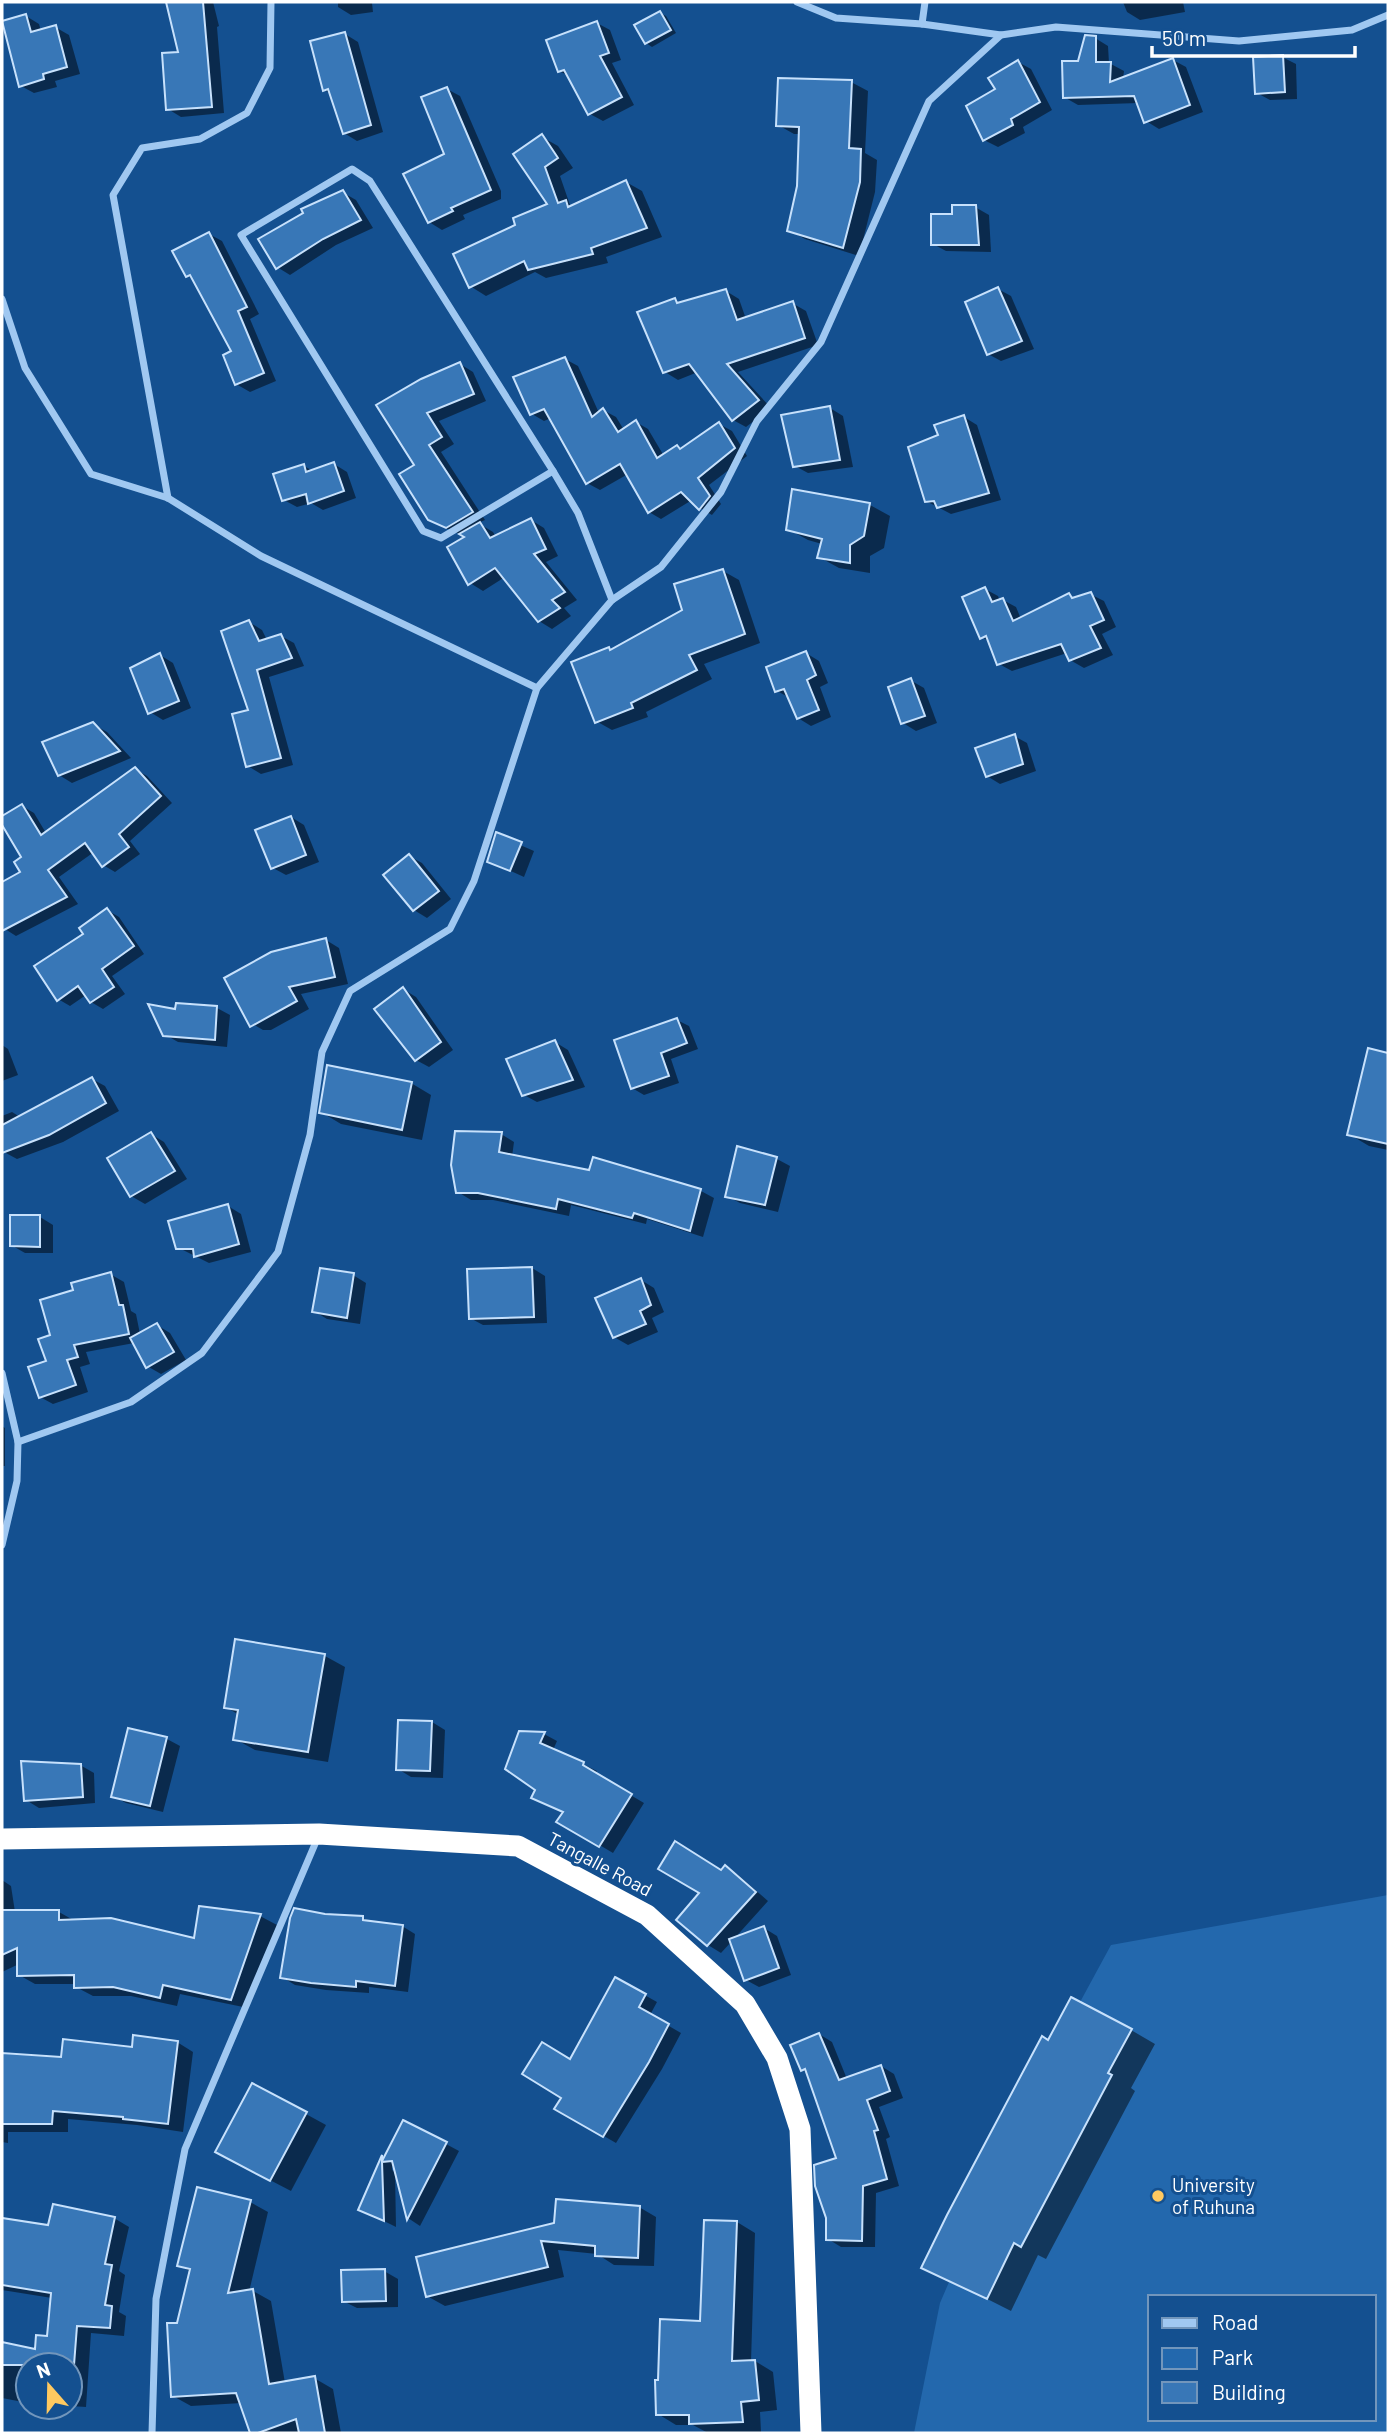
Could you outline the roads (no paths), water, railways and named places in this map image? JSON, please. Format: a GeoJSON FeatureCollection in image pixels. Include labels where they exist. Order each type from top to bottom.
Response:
{"type":"FeatureCollection","features":[{"type":"Feature","properties":{"kind":"highway","name":"Tangalle Road"},"geometry":{"type":"LineString","coordinates":[[2,1839],[319,1834],[518,1846],[647,1914],[745,2004],[777,2058],[800,2129],[811,2433]]}},
{"type":"Feature","properties":{"kind":"street"},"geometry":{"type":"LineString","coordinates":[[168,498],[113,195],[142,148],[200,139],[247,113],[270,68],[271,2]]}},
{"type":"Feature","properties":{"kind":"street"},"geometry":{"type":"LineString","coordinates":[[797,2],[836,18],[922,24],[1001,35],[1056,27],[1240,41],[1352,30],[1388,15]]}},
{"type":"Feature","properties":{"kind":"street"},"geometry":{"type":"LineString","coordinates":[[922,24],[925,2]]}},
{"type":"Feature","properties":{"kind":"street"},"geometry":{"type":"LineString","coordinates":[[18,1441],[131,1402],[202,1353],[278,1252],[310,1135],[322,1052],[350,991],[450,929],[474,881],[537,688],[612,600],[661,567],[721,492],[757,421],[821,342],[929,101],[1001,35]]}},
{"type":"Feature","properties":{"kind":"street"},"geometry":{"type":"LineString","coordinates":[[552,471],[440,538],[423,531],[240,234],[352,169],[370,181],[552,471],[578,513],[612,600]]}},
{"type":"Feature","properties":{"kind":"street"},"geometry":{"type":"LineString","coordinates":[[2,299],[25,368],[91,474],[168,498],[261,555],[537,688]]}},
{"type":"Feature","properties":{"kind":"street"},"geometry":{"type":"LineString","coordinates":[[2,1373],[18,1441],[17,1481],[2,1545]]}},
{"type":"Feature","properties":{"kind":"street"},"geometry":{"type":"LineString","coordinates":[[152,2433],[156,2299],[185,2148],[319,1834]]}},
{"type":"Feature","properties":{"kind":"place","name":"University of Ruhuna"},"geometry":{"type":"Point","coordinates":[1158,2196]}}]}
